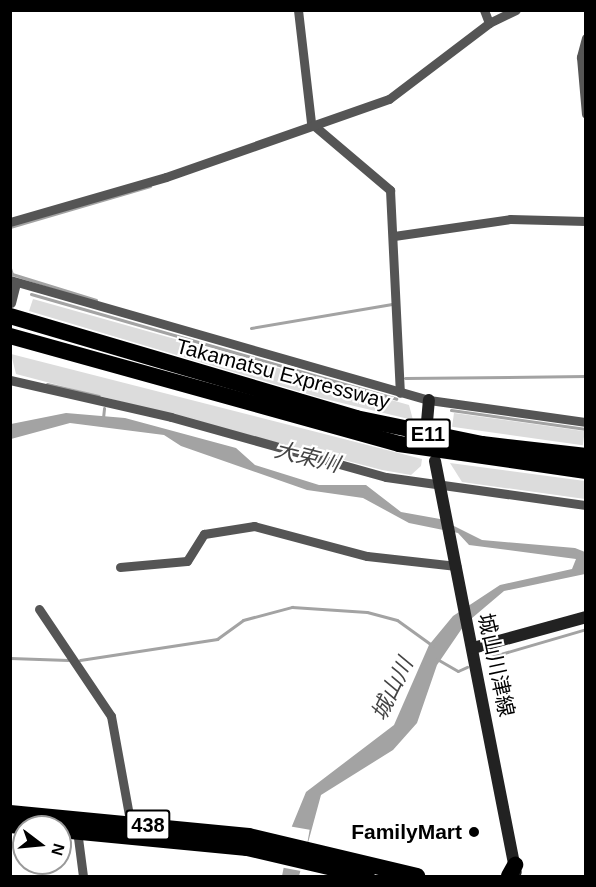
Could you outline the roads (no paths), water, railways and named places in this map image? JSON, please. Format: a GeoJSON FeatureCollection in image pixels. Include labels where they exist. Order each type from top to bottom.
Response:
{"type":"FeatureCollection","features":[{"type":"Feature","properties":{"kind":"highway","name":"Takamatsu Expressway"},"geometry":{"type":"LineString","coordinates":[[10,316],[356,418],[482,444],[585,456]]}},
{"type":"Feature","properties":{"kind":"highway","name":"E11"},"geometry":{"type":"LineString","coordinates":[[10,336],[138,374]]}},
{"type":"Feature","properties":{"kind":"highway"},"geometry":{"type":"LineString","coordinates":[[10,346],[138,374]]}},
{"type":"Feature","properties":{"kind":"highway","name":"Takamatsu Expressway"},"geometry":{"type":"LineString","coordinates":[[138,374],[399,444],[585,471]]}},
{"type":"Feature","properties":{"kind":"highway","name":"438"},"geometry":{"type":"LineString","coordinates":[[72,827],[132,831],[284,848],[417,876]]}},
{"type":"Feature","properties":{"kind":"highway","name":"438"},"geometry":{"type":"LineString","coordinates":[[306,852],[367,876]]}},
{"type":"Feature","properties":{"kind":"main road"},"geometry":{"type":"LineString","coordinates":[[427,422],[429,400]]}},
{"type":"Feature","properties":{"kind":"main road","name":"城山川津線"},"geometry":{"type":"LineString","coordinates":[[435,461],[473,648],[514,872]]}},
{"type":"Feature","properties":{"kind":"main road"},"geometry":{"type":"LineString","coordinates":[[473,648],[585,617]]}},
{"type":"Feature","properties":{"kind":"street"},"geometry":{"type":"LineString","coordinates":[[298,10],[311,123],[325,140],[386,184],[394,236],[400,393]]}},
{"type":"Feature","properties":{"kind":"street"},"geometry":{"type":"LineString","coordinates":[[484,10],[489,23]]}},
{"type":"Feature","properties":{"kind":"street"},"geometry":{"type":"LineString","coordinates":[[10,222],[166,177],[311,123],[389,99],[489,23],[516,10]]}},
{"type":"Feature","properties":{"kind":"street"},"geometry":{"type":"LineString","coordinates":[[585,38],[581,57],[585,114]]}},
{"type":"Feature","properties":{"kind":"street"},"geometry":{"type":"LineString","coordinates":[[394,236],[510,219],[585,221]]}},
{"type":"Feature","properties":{"kind":"street"},"geometry":{"type":"LineString","coordinates":[[11,303],[13,282],[400,393],[429,400],[585,422]]}},
{"type":"Feature","properties":{"kind":"street"},"geometry":{"type":"LineString","coordinates":[[10,380],[440,490],[585,505]]}},
{"type":"Feature","properties":{"kind":"street"},"geometry":{"type":"LineString","coordinates":[[120,567],[187,561],[204,534],[254,526],[367,556],[455,563]]}},
{"type":"Feature","properties":{"kind":"street"},"geometry":{"type":"LineString","coordinates":[[39,609],[111,716],[132,831]]}},
{"type":"Feature","properties":{"kind":"street"},"geometry":{"type":"LineString","coordinates":[[72,831],[83,876]]}},
{"type":"Feature","properties":{"kind":"waterway"},"geometry":{"type":"LineString","coordinates":[[10,227],[150,186]]}},
{"type":"Feature","properties":{"kind":"waterway"},"geometry":{"type":"LineString","coordinates":[[10,268],[12,274],[96,300]]}},
{"type":"Feature","properties":{"kind":"waterway"},"geometry":{"type":"LineString","coordinates":[[31,294],[396,399]]}},
{"type":"Feature","properties":{"kind":"waterway"},"geometry":{"type":"LineString","coordinates":[[251,328],[392,304]]}},
{"type":"Feature","properties":{"kind":"waterway"},"geometry":{"type":"LineString","coordinates":[[405,378],[586,376]]}},
{"type":"Feature","properties":{"kind":"waterway"},"geometry":{"type":"LineString","coordinates":[[47,384],[99,396]]}},
{"type":"Feature","properties":{"kind":"waterway"},"geometry":{"type":"LineString","coordinates":[[103,418],[104,408]]}},
{"type":"Feature","properties":{"kind":"waterway"},"geometry":{"type":"LineString","coordinates":[[451,410],[586,429]]}},
{"type":"Feature","properties":{"kind":"waterway"},"geometry":{"type":"LineString","coordinates":[[80,660],[217,639],[243,620],[292,607],[367,612],[397,620],[433,646]]}},
{"type":"Feature","properties":{"kind":"waterway"},"geometry":{"type":"LineString","coordinates":[[487,658],[586,629]]}},
{"type":"Feature","properties":{"kind":"waterway"},"geometry":{"type":"LineString","coordinates":[[10,658],[68,660]]}},
{"type":"Feature","properties":{"kind":"waterway"},"geometry":{"type":"LineString","coordinates":[[437,659],[458,671],[467,667]]}},
{"type":"Feature","properties":{"kind":"place","name":"FamilyMart"},"geometry":{"type":"Point","coordinates":[474,832]}},
{"type":"Feature","properties":{"kind":"water label","name":"大束川"},"geometry":{"type":"Point","coordinates":[307,457]}},
{"type":"Feature","properties":{"kind":"water label","name":"城山川"},"geometry":{"type":"Point","coordinates":[392,689]}}]}
